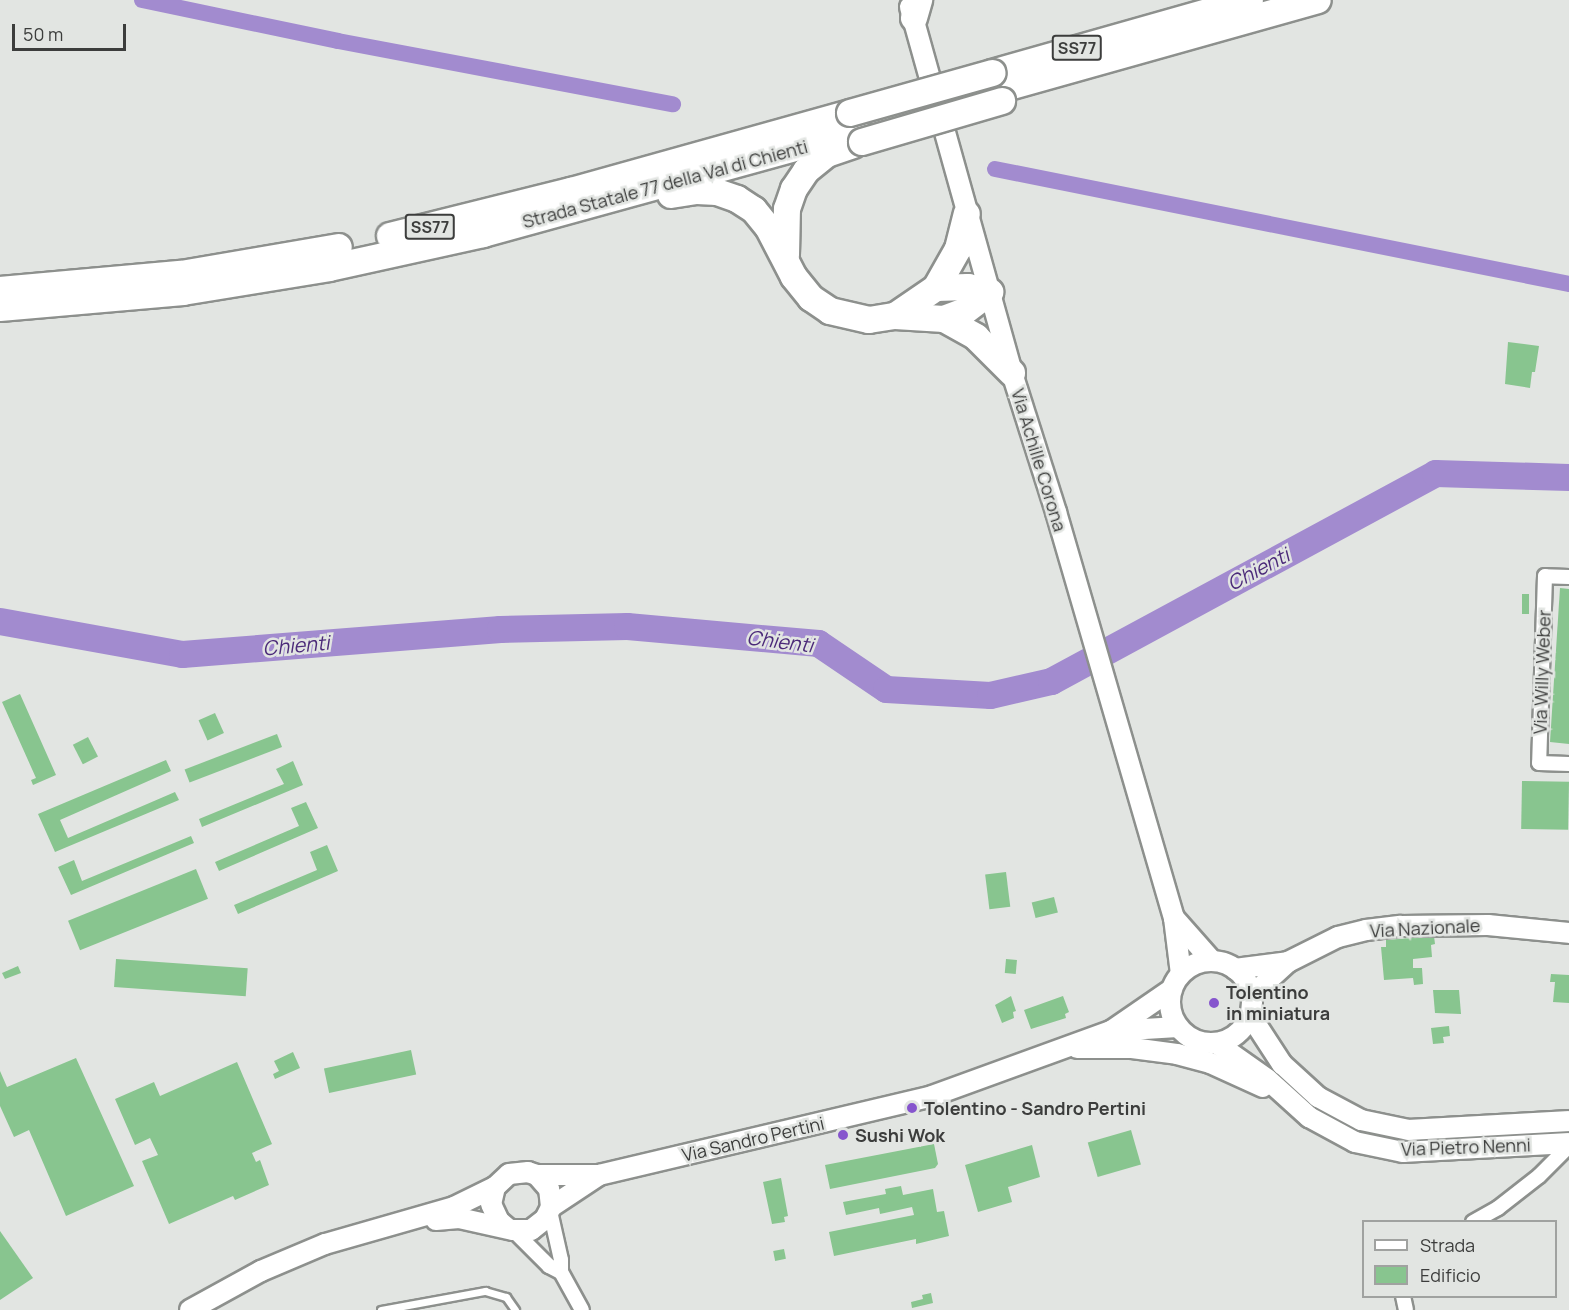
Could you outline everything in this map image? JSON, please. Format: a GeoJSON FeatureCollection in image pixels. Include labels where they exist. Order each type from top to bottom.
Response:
{"type":"FeatureCollection","features":[{"type":"Feature","properties":{"kind":"highway"},"geometry":{"type":"LineString","coordinates":[[995,82],[1196,0]]}},
{"type":"Feature","properties":{"kind":"highway","name":"Strada Statale 77 della Val di Chienti"},"geometry":{"type":"LineString","coordinates":[[0,308],[194,290],[262,281],[505,228],[854,122],[995,82],[1251,0]]}},
{"type":"Feature","properties":{"kind":"highway","name":"Strada Statale 77 della Val di Chienti"},"geometry":{"type":"LineString","coordinates":[[995,82],[1167,42],[1318,0]]}},
{"type":"Feature","properties":{"kind":"highway"},"geometry":{"type":"LineString","coordinates":[[786,258],[787,209],[794,189],[806,171],[827,154],[854,122]]}},
{"type":"Feature","properties":{"kind":"highway","name":"Strada Statale 77 della Val di Chienti"},"geometry":{"type":"LineString","coordinates":[[0,290],[181,274],[321,251],[474,217],[766,137],[854,122]]}},
{"type":"Feature","properties":{"kind":"highway"},"geometry":{"type":"LineString","coordinates":[[387,254],[459,250],[675,194],[697,191],[717,192],[754,210],[768,226],[794,277],[811,298],[830,311],[869,320],[895,316],[944,320],[976,337],[1012,373]]}},
{"type":"Feature","properties":{"kind":"highway"},"geometry":{"type":"LineString","coordinates":[[895,316],[936,288],[958,249],[967,214]]}},
{"type":"Feature","properties":{"kind":"highway"},"geometry":{"type":"LineString","coordinates":[[936,288],[968,287],[990,291]]}},
{"type":"Feature","properties":{"kind":"highway"},"geometry":{"type":"LineString","coordinates":[[944,320],[964,311],[990,291]]}},
{"type":"Feature","properties":{"kind":"main road","name":"Via Achille Corona"},"geometry":{"type":"LineString","coordinates":[[914,6],[967,214],[1012,373],[1056,512],[1174,918],[1177,981]]}},
{"type":"Feature","properties":{"kind":"main road","name":"Via Achille Corona"},"geometry":{"type":"LineString","coordinates":[[1174,918],[1212,961]]}},
{"type":"Feature","properties":{"kind":"main road","name":"Via Nazionale"},"geometry":{"type":"LineString","coordinates":[[1252,995],[1288,962],[1338,937],[1366,930],[1401,926],[1488,925],[1569,933]]}},
{"type":"Feature","properties":{"kind":"main road"},"geometry":{"type":"LineString","coordinates":[[1212,961],[1235,969],[1243,976],[1252,995],[1250,1015],[1237,1034],[1216,1043],[1195,1040],[1178,1027],[1172,1015],[1170,1002],[1177,981],[1190,967],[1212,961]]}},
{"type":"Feature","properties":{"kind":"main road","name":"Via Nazionale"},"geometry":{"type":"LineString","coordinates":[[1235,969],[1288,962]]}},
{"type":"Feature","properties":{"kind":"main road","name":"Via Sandro Pertini"},"geometry":{"type":"LineString","coordinates":[[1111,1031],[1177,981]]}},
{"type":"Feature","properties":{"kind":"main road","name":"Via Pietro Nenni"},"geometry":{"type":"LineString","coordinates":[[1250,1015],[1282,1064],[1318,1097],[1361,1120],[1409,1130],[1569,1121]]}},
{"type":"Feature","properties":{"kind":"main road","name":"Via Sandro Pertini"},"geometry":{"type":"LineString","coordinates":[[190,1310],[261,1272],[325,1244],[469,1202],[495,1187],[509,1174],[528,1172],[537,1175],[599,1176],[932,1096],[1111,1031],[1178,1027]]}},
{"type":"Feature","properties":{"kind":"main road","name":"Via Pietro Nenni"},"geometry":{"type":"LineString","coordinates":[[1216,1043],[1267,1079],[1309,1118],[1355,1142],[1403,1152],[1471,1146],[1569,1144]]}},
{"type":"Feature","properties":{"kind":"main road"},"geometry":{"type":"LineString","coordinates":[[1065,1047],[1132,1048],[1177,1054],[1210,1063],[1292,1102]]}},
{"type":"Feature","properties":{"kind":"main road"},"geometry":{"type":"LineString","coordinates":[[1469,1125],[1471,1146]]}},
{"type":"Feature","properties":{"kind":"main road"},"geometry":{"type":"LineString","coordinates":[[537,1175],[549,1189],[550,1209]]}},
{"type":"Feature","properties":{"kind":"main road","name":"Via Sandro Pertini"},"geometry":{"type":"LineString","coordinates":[[404,1222],[459,1218],[531,1230],[539,1226],[550,1209],[599,1176]]}},
{"type":"Feature","properties":{"kind":"main road"},"geometry":{"type":"LineString","coordinates":[[495,1187],[491,1204],[499,1221],[509,1228]]}},
{"type":"Feature","properties":{"kind":"street","name":"Via Willy Weber"},"geometry":{"type":"LineString","coordinates":[[1569,577],[1545,576],[1539,763],[1569,764]]}},
{"type":"Feature","properties":{"kind":"street"},"geometry":{"type":"LineString","coordinates":[[1475,1220],[1498,1208],[1539,1176],[1569,1144]]}},
{"type":"Feature","properties":{"kind":"street"},"geometry":{"type":"LineString","coordinates":[[550,1209],[561,1260],[561,1272],[582,1310]]}},
{"type":"Feature","properties":{"kind":"street"},"geometry":{"type":"LineString","coordinates":[[509,1228],[549,1266],[561,1272]]}},
{"type":"Feature","properties":{"kind":"lane"},"geometry":{"type":"LineString","coordinates":[[381,1310],[485,1291],[506,1297],[515,1310]]}},
{"type":"Feature","properties":{"kind":"building"},"geometry":{"type":"Polygon","coordinates":[[[1508,342],[1539,346],[1530,388],[1505,384],[1508,342]]]}},
{"type":"Feature","properties":{"kind":"building"},"geometry":{"type":"Polygon","coordinates":[[[1560,588],[1569,589],[1569,744],[1550,742],[1560,588]]]}},
{"type":"Feature","properties":{"kind":"building"},"geometry":{"type":"Polygon","coordinates":[[[1522,594],[1529,594],[1529,614],[1522,614],[1522,594]]]}},
{"type":"Feature","properties":{"kind":"building"},"geometry":{"type":"Polygon","coordinates":[[[20,694],[56,775],[33,785],[31,780],[36,778],[2,702],[20,694]]]}},
{"type":"Feature","properties":{"kind":"building"},"geometry":{"type":"Polygon","coordinates":[[[215,713],[224,733],[208,740],[199,720],[215,713]]]}},
{"type":"Feature","properties":{"kind":"building"},"geometry":{"type":"Polygon","coordinates":[[[277,734],[282,747],[190,783],[185,769],[277,734]]]}},
{"type":"Feature","properties":{"kind":"building"},"geometry":{"type":"Polygon","coordinates":[[[88,737],[98,757],[83,764],[73,745],[88,737]]]}},
{"type":"Feature","properties":{"kind":"building"},"geometry":{"type":"Polygon","coordinates":[[[166,760],[171,771],[60,820],[68,838],[175,792],[179,800],[55,852],[38,814],[166,760]]]}},
{"type":"Feature","properties":{"kind":"building"},"geometry":{"type":"Polygon","coordinates":[[[293,761],[303,785],[202,827],[199,819],[284,784],[276,769],[293,761]]]}},
{"type":"Feature","properties":{"kind":"building"},"geometry":{"type":"Polygon","coordinates":[[[1522,781],[1569,782],[1568,830],[1521,829],[1522,781]]]}},
{"type":"Feature","properties":{"kind":"building"},"geometry":{"type":"Polygon","coordinates":[[[306,802],[318,828],[219,871],[215,862],[299,826],[291,808],[306,802]]]}},
{"type":"Feature","properties":{"kind":"building"},"geometry":{"type":"Polygon","coordinates":[[[191,836],[194,843],[71,895],[58,867],[74,860],[82,881],[191,836]]]}},
{"type":"Feature","properties":{"kind":"building"},"geometry":{"type":"Polygon","coordinates":[[[327,845],[338,871],[238,914],[234,905],[317,870],[310,852],[327,845]]]}},
{"type":"Feature","properties":{"kind":"building"},"geometry":{"type":"Polygon","coordinates":[[[196,869],[208,899],[80,950],[68,921],[196,869]]]}},
{"type":"Feature","properties":{"kind":"building"},"geometry":{"type":"Polygon","coordinates":[[[1006,872],[1010,907],[989,909],[985,875],[1006,872]]]}},
{"type":"Feature","properties":{"kind":"building"},"geometry":{"type":"Polygon","coordinates":[[[1054,897],[1058,913],[1036,918],[1032,903],[1054,897]]]}},
{"type":"Feature","properties":{"kind":"building"},"geometry":{"type":"Polygon","coordinates":[[[1434,936],[1435,944],[1431,945],[1432,957],[1413,959],[1413,968],[1422,968],[1423,984],[1414,985],[1413,978],[1384,980],[1381,947],[1386,947],[1386,940],[1434,936]]]}},
{"type":"Feature","properties":{"kind":"building"},"geometry":{"type":"Polygon","coordinates":[[[116,959],[248,968],[246,996],[114,987],[116,959]]]}},
{"type":"Feature","properties":{"kind":"building"},"geometry":{"type":"Polygon","coordinates":[[[1006,959],[1017,960],[1016,974],[1005,973],[1006,959]]]}},
{"type":"Feature","properties":{"kind":"building"},"geometry":{"type":"Polygon","coordinates":[[[18,966],[21,973],[5,979],[2,973],[18,966]]]}},
{"type":"Feature","properties":{"kind":"building"},"geometry":{"type":"Polygon","coordinates":[[[1551,974],[1569,975],[1569,1003],[1553,1002],[1555,982],[1550,982],[1551,974]]]}},
{"type":"Feature","properties":{"kind":"building"},"geometry":{"type":"Polygon","coordinates":[[[1433,990],[1459,990],[1461,1014],[1435,1013],[1433,990]]]}},
{"type":"Feature","properties":{"kind":"building"},"geometry":{"type":"Polygon","coordinates":[[[1011,996],[1016,1011],[1013,1012],[1014,1018],[1002,1023],[995,1005],[1011,996]]]}},
{"type":"Feature","properties":{"kind":"building"},"geometry":{"type":"Polygon","coordinates":[[[1063,996],[1069,1012],[1065,1014],[1066,1018],[1031,1029],[1024,1010],[1063,996]]]}},
{"type":"Feature","properties":{"kind":"building"},"geometry":{"type":"Polygon","coordinates":[[[1449,1026],[1450,1036],[1443,1037],[1444,1043],[1433,1044],[1431,1028],[1449,1026]]]}},
{"type":"Feature","properties":{"kind":"building"},"geometry":{"type":"Polygon","coordinates":[[[411,1050],[416,1074],[329,1093],[324,1069],[411,1050]]]}},
{"type":"Feature","properties":{"kind":"building"},"geometry":{"type":"Polygon","coordinates":[[[293,1052],[300,1068],[275,1079],[273,1074],[279,1071],[274,1061],[293,1052]]]}},
{"type":"Feature","properties":{"kind":"building"},"geometry":{"type":"Polygon","coordinates":[[[76,1058],[134,1186],[66,1216],[29,1130],[14,1137],[0,1106],[0,1071],[7,1087],[76,1058]]]}},
{"type":"Feature","properties":{"kind":"building"},"geometry":{"type":"Polygon","coordinates":[[[237,1062],[272,1144],[252,1153],[256,1162],[260,1160],[269,1185],[235,1200],[233,1196],[169,1224],[142,1161],[158,1155],[150,1138],[135,1145],[115,1099],[154,1082],[160,1096],[237,1062]]]}},
{"type":"Feature","properties":{"kind":"building"},"geometry":{"type":"Polygon","coordinates":[[[1131,1130],[1141,1165],[1098,1177],[1088,1142],[1131,1130]]]}},
{"type":"Feature","properties":{"kind":"building"},"geometry":{"type":"Polygon","coordinates":[[[934,1144],[938,1164],[935,1168],[830,1189],[825,1165],[934,1144]]]}},
{"type":"Feature","properties":{"kind":"building"},"geometry":{"type":"Polygon","coordinates":[[[1032,1145],[1040,1177],[1008,1187],[1012,1202],[978,1212],[965,1165],[1032,1145]]]}},
{"type":"Feature","properties":{"kind":"building"},"geometry":{"type":"Polygon","coordinates":[[[781,1178],[788,1216],[784,1217],[785,1222],[772,1224],[763,1182],[781,1178]]]}},
{"type":"Feature","properties":{"kind":"building"},"geometry":{"type":"Polygon","coordinates":[[[901,1186],[903,1195],[933,1189],[937,1212],[944,1211],[949,1236],[916,1244],[916,1239],[834,1256],[829,1232],[914,1215],[912,1207],[880,1214],[879,1208],[846,1215],[843,1202],[886,1194],[885,1189],[901,1186]]]}},
{"type":"Feature","properties":{"kind":"building"},"geometry":{"type":"Polygon","coordinates":[[[0,1231],[33,1278],[0,1300],[0,1231]]]}},
{"type":"Feature","properties":{"kind":"building"},"geometry":{"type":"Polygon","coordinates":[[[784,1249],[786,1259],[775,1261],[773,1251],[784,1249]]]}},
{"type":"Feature","properties":{"kind":"building"},"geometry":{"type":"Polygon","coordinates":[[[931,1293],[933,1303],[912,1308],[911,1302],[923,1299],[922,1295],[931,1293]]]}},
{"type":"Feature","properties":{"kind":"waterway"},"geometry":{"type":"LineString","coordinates":[[142,0],[338,41],[673,104]]}},
{"type":"Feature","properties":{"kind":"waterway"},"geometry":{"type":"LineString","coordinates":[[995,169],[1569,284]]}},
{"type":"Feature","properties":{"kind":"waterway","name":"Chienti"},"geometry":{"type":"LineString","coordinates":[[0,621],[182,654],[500,629],[627,626],[818,643],[886,689],[990,695],[1051,681],[1435,473],[1569,477]]}},
{"type":"Feature","properties":{"kind":"place","name":"Tolentino in miniatura"},"geometry":{"type":"Point","coordinates":[1214,1003]}},
{"type":"Feature","properties":{"kind":"place","name":"Tolentino - Sandro Pertini"},"geometry":{"type":"Point","coordinates":[912,1108]}},
{"type":"Feature","properties":{"kind":"place","name":"Sushi Wok"},"geometry":{"type":"Point","coordinates":[843,1135]}}]}
